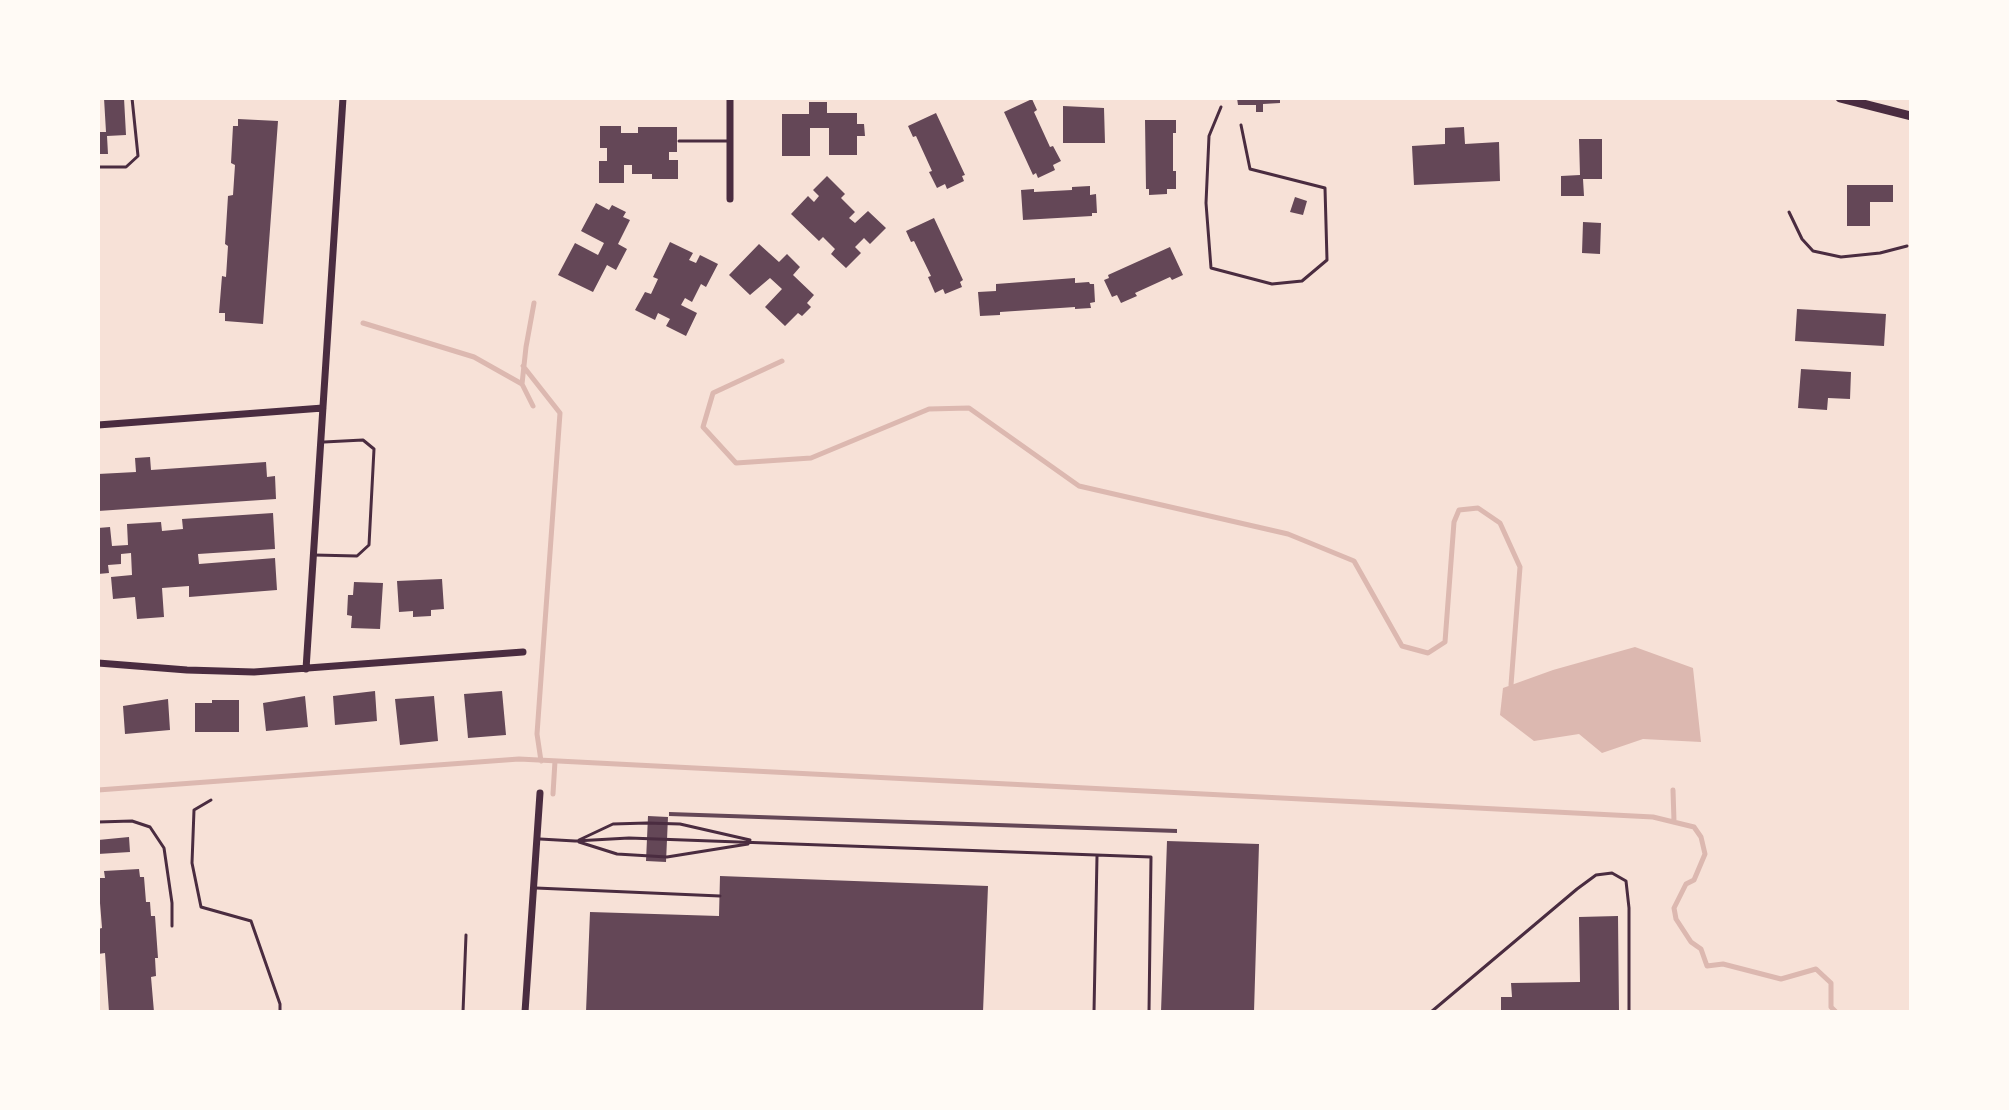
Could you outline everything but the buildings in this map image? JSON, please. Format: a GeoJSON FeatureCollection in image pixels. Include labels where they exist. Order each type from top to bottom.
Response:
{"type":"FeatureCollection","features":[{"type":"Feature","properties":{"kind":"street"},"geometry":{"type":"LineString","coordinates":[[306,669],[343,98]]}},
{"type":"Feature","properties":{"kind":"street"},"geometry":{"type":"LineString","coordinates":[[730,98],[730,199]]}},
{"type":"Feature","properties":{"kind":"street"},"geometry":{"type":"LineString","coordinates":[[1840,98],[1911,116]]}},
{"type":"Feature","properties":{"kind":"street"},"geometry":{"type":"LineString","coordinates":[[98,425],[323,408]]}},
{"type":"Feature","properties":{"kind":"street"},"geometry":{"type":"LineString","coordinates":[[98,663],[214,671],[306,669],[523,652]]}},
{"type":"Feature","properties":{"kind":"street"},"geometry":{"type":"LineString","coordinates":[[525,1012],[540,793]]}},
{"type":"Feature","properties":{"kind":"lane"},"geometry":{"type":"LineString","coordinates":[[98,167],[126,167],[138,156],[132,98]]}},
{"type":"Feature","properties":{"kind":"lane"},"geometry":{"type":"LineString","coordinates":[[1221,107],[1209,136],[1206,203],[1211,268],[1272,284],[1302,281],[1327,260],[1325,188],[1250,169],[1241,125]]}},
{"type":"Feature","properties":{"kind":"lane"},"geometry":{"type":"LineString","coordinates":[[679,141],[730,141]]}},
{"type":"Feature","properties":{"kind":"lane"},"geometry":{"type":"LineString","coordinates":[[1789,212],[1802,239],[1813,251],[1841,257],[1880,253],[1907,246]]}},
{"type":"Feature","properties":{"kind":"lane"},"geometry":{"type":"LineString","coordinates":[[312,555],[357,556],[369,545],[374,449],[363,440],[320,443]]}},
{"type":"Feature","properties":{"kind":"lane"},"geometry":{"type":"LineString","coordinates":[[211,800],[194,810],[192,863],[201,907],[251,921],[280,1004],[280,1012]]}},
{"type":"Feature","properties":{"kind":"lane"},"geometry":{"type":"LineString","coordinates":[[98,822],[132,821],[150,827],[164,848],[172,926]]}},
{"type":"Feature","properties":{"kind":"lane"},"geometry":{"type":"LineString","coordinates":[[575,841],[613,824],[647,823],[680,824],[757,842]]}},
{"type":"Feature","properties":{"kind":"lane"},"geometry":{"type":"LineString","coordinates":[[536,839],[575,841],[629,838],[1151,857],[1149,1012]]}},
{"type":"Feature","properties":{"kind":"lane"},"geometry":{"type":"LineString","coordinates":[[575,841],[617,854],[667,857],[757,842]]}},
{"type":"Feature","properties":{"kind":"lane"},"geometry":{"type":"LineString","coordinates":[[1094,1012],[1097,855]]}},
{"type":"Feature","properties":{"kind":"lane"},"geometry":{"type":"LineString","coordinates":[[1431,1012],[1577,889],[1596,875],[1612,873],[1626,881],[1628,895],[1629,1012]]}},
{"type":"Feature","properties":{"kind":"lane"},"geometry":{"type":"LineString","coordinates":[[533,888],[720,896]]}},
{"type":"Feature","properties":{"kind":"lane"},"geometry":{"type":"LineString","coordinates":[[463,1012],[466,935]]}},
{"type":"Feature","properties":{"kind":"shaded area"},"geometry":{"type":"Polygon","coordinates":[[[1635,647],[1693,668],[1701,742],[1643,739],[1602,753],[1579,734],[1534,741],[1500,715],[1503,688],[1635,647]]]}},
{"type":"Feature","properties":{"kind":"waterway"},"geometry":{"type":"LineString","coordinates":[[363,323],[474,357],[522,384],[534,303]]}},
{"type":"Feature","properties":{"kind":"waterway"},"geometry":{"type":"LineString","coordinates":[[782,361],[713,393],[703,427],[736,463],[811,458],[929,409],[969,408],[1079,486],[1288,534],[1354,561],[1402,646],[1428,653],[1445,642],[1454,522],[1459,510],[1478,508],[1500,523],[1520,567],[1511,685]]}},
{"type":"Feature","properties":{"kind":"waterway"},"geometry":{"type":"LineString","coordinates":[[523,366],[560,413],[537,734],[541,761]]}},
{"type":"Feature","properties":{"kind":"waterway"},"geometry":{"type":"LineString","coordinates":[[522,384],[533,406]]}},
{"type":"Feature","properties":{"kind":"waterway"},"geometry":{"type":"LineString","coordinates":[[98,790],[519,759],[1653,817],[1694,827],[1701,837],[1705,854],[1694,880],[1686,884],[1674,908],[1676,919],[1691,942],[1701,949],[1707,966],[1723,964],[1781,979],[1816,969],[1831,983],[1831,1007],[1836,1012]]}},
{"type":"Feature","properties":{"kind":"waterway"},"geometry":{"type":"LineString","coordinates":[[553,794],[555,761]]}},
{"type":"Feature","properties":{"kind":"waterway"},"geometry":{"type":"LineString","coordinates":[[1673,790],[1674,821]]}}]}
